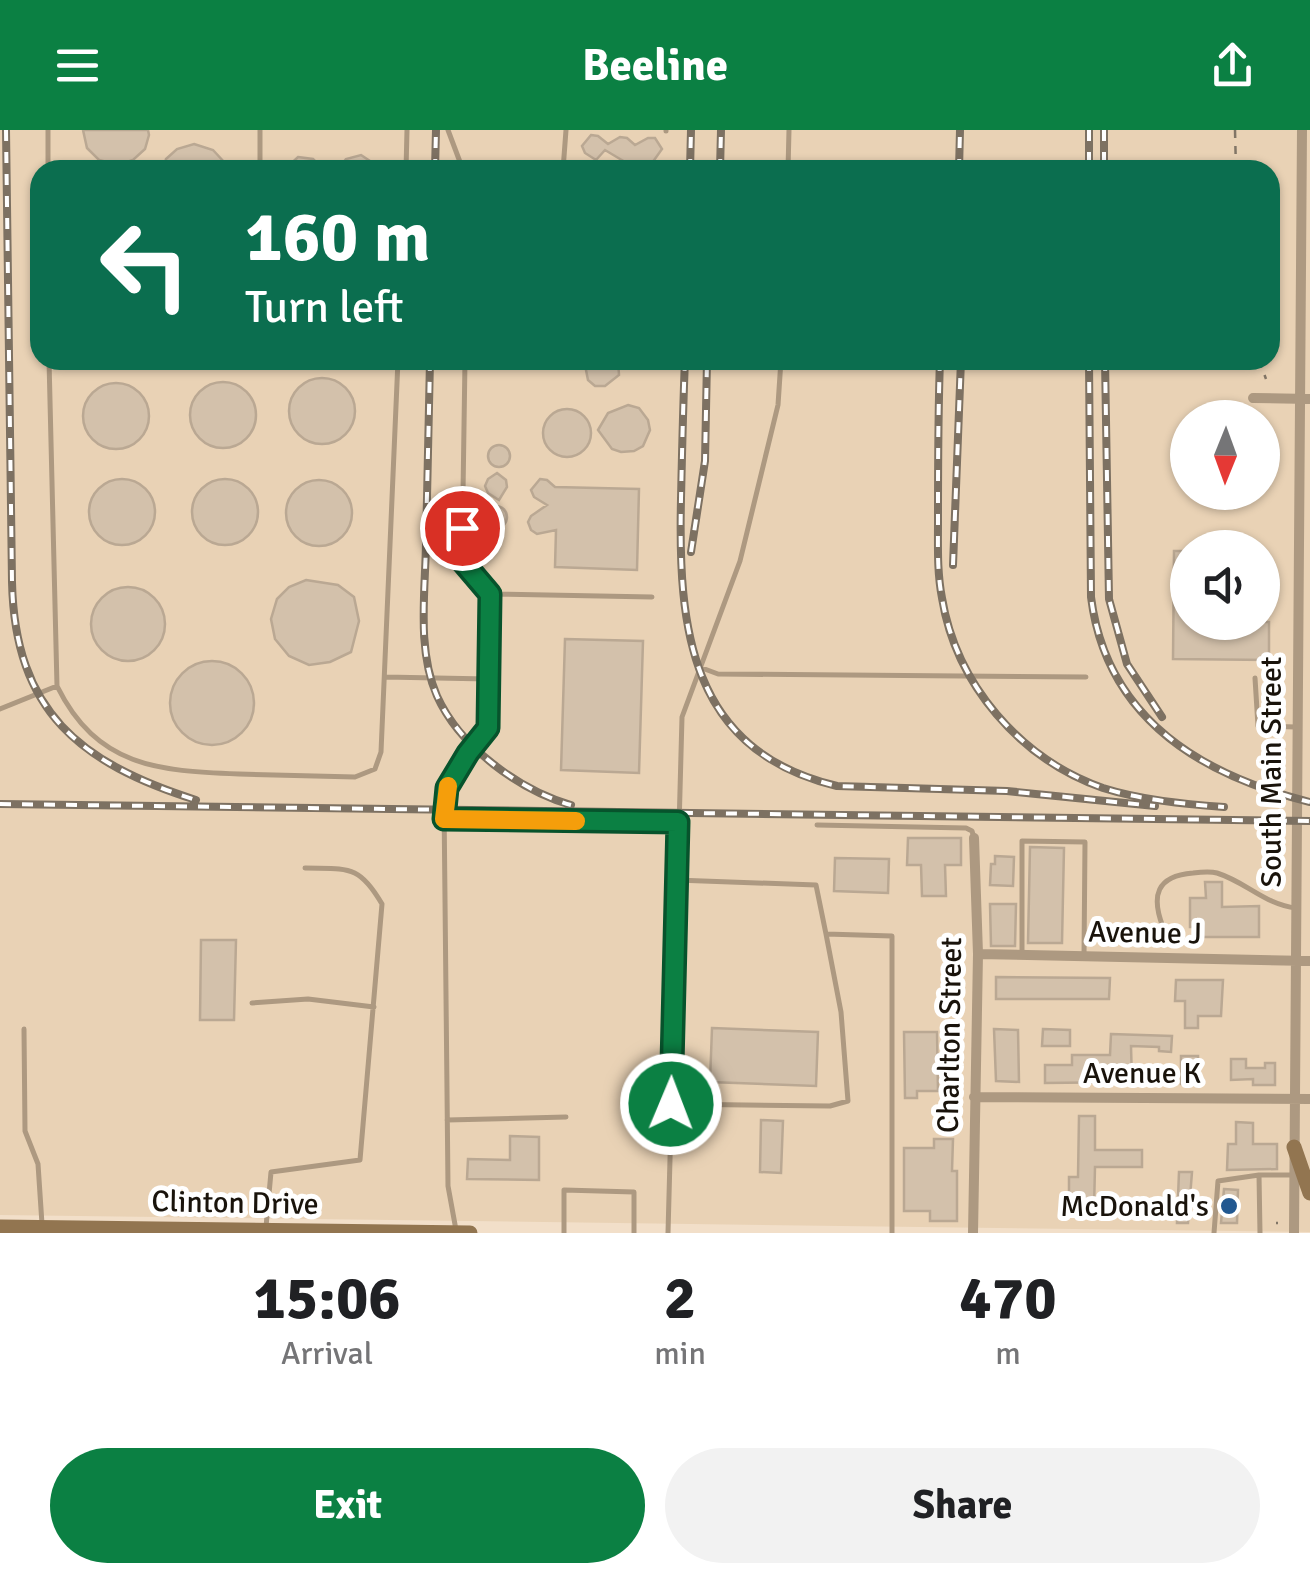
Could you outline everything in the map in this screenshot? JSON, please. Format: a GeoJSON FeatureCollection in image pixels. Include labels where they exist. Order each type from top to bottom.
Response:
{"type":"FeatureCollection","features":[{"type":"Feature","properties":{"kind":"main road"},"geometry":{"type":"LineString","coordinates":[[1294,1148],[1310,1193]]}},
{"type":"Feature","properties":{"kind":"main road","name":"Clinton Drive"},"geometry":{"type":"LineString","coordinates":[[0,1227],[470,1233]]}},
{"type":"Feature","properties":{"kind":"street","name":"South Main Street"},"geometry":{"type":"LineString","coordinates":[[1294,1233],[1296,540],[1304,399],[1302,130]]}},
{"type":"Feature","properties":{"kind":"street"},"geometry":{"type":"LineString","coordinates":[[1253,398],[1304,399]]}},
{"type":"Feature","properties":{"kind":"street"},"geometry":{"type":"LineString","coordinates":[[1296,540],[1310,540]]}},
{"type":"Feature","properties":{"kind":"street","name":"Charlton Street"},"geometry":{"type":"LineString","coordinates":[[973,1233],[978,954],[974,838]]}},
{"type":"Feature","properties":{"kind":"street","name":"Avenue J"},"geometry":{"type":"LineString","coordinates":[[978,954],[1310,961]]}},
{"type":"Feature","properties":{"kind":"street","name":"Avenue K"},"geometry":{"type":"LineString","coordinates":[[974,1097],[1310,1099]]}},
{"type":"Feature","properties":{"kind":"lane"},"geometry":{"type":"LineString","coordinates":[[48,130],[48,160]]}},
{"type":"Feature","properties":{"kind":"lane"},"geometry":{"type":"LineString","coordinates":[[260,130],[260,160]]}},
{"type":"Feature","properties":{"kind":"lane"},"geometry":{"type":"LineString","coordinates":[[406,160],[407,130]]}},
{"type":"Feature","properties":{"kind":"lane"},"geometry":{"type":"LineString","coordinates":[[448,130],[459,160]]}},
{"type":"Feature","properties":{"kind":"lane"},"geometry":{"type":"LineString","coordinates":[[564,160],[566,130]]}},
{"type":"Feature","properties":{"kind":"lane"},"geometry":{"type":"LineString","coordinates":[[788,160],[789,130]]}},
{"type":"Feature","properties":{"kind":"lane"},"geometry":{"type":"LineString","coordinates":[[49,370],[57,686],[75,718],[118,753],[173,772],[356,776],[367,775],[380,760],[398,370]]}},
{"type":"Feature","properties":{"kind":"lane"},"geometry":{"type":"LineString","coordinates":[[457,1233],[448,1186],[444,819],[447,788],[488,728],[490,594],[462,561],[465,370]]}},
{"type":"Feature","properties":{"kind":"lane"},"geometry":{"type":"LineString","coordinates":[[668,1233],[682,717],[740,561],[778,405],[780,370]]}},
{"type":"Feature","properties":{"kind":"lane"},"geometry":{"type":"LineString","coordinates":[[490,594],[652,597]]}},
{"type":"Feature","properties":{"kind":"lane"},"geometry":{"type":"LineString","coordinates":[[702,668],[718,674],[1086,677]]}},
{"type":"Feature","properties":{"kind":"lane"},"geometry":{"type":"LineString","coordinates":[[384,676],[488,680]]}},
{"type":"Feature","properties":{"kind":"lane"},"geometry":{"type":"LineString","coordinates":[[1255,678],[1258,726],[1296,727]]}},
{"type":"Feature","properties":{"kind":"lane"},"geometry":{"type":"LineString","coordinates":[[0,709],[57,686]]}},
{"type":"Feature","properties":{"kind":"lane"},"geometry":{"type":"LineString","coordinates":[[444,819],[678,822]]}},
{"type":"Feature","properties":{"kind":"lane"},"geometry":{"type":"LineString","coordinates":[[817,826],[966,828],[974,838]]}},
{"type":"Feature","properties":{"kind":"lane"},"geometry":{"type":"LineString","coordinates":[[1022,955],[1022,840],[1084,842],[1084,956]]}},
{"type":"Feature","properties":{"kind":"lane"},"geometry":{"type":"LineString","coordinates":[[266,1232],[271,1172],[360,1160],[382,904],[368,879],[353,870],[305,868]]}},
{"type":"Feature","properties":{"kind":"lane"},"geometry":{"type":"LineString","coordinates":[[1163,927],[1156,907],[1158,891],[1165,881],[1177,875],[1215,872],[1277,906],[1296,908]]}},
{"type":"Feature","properties":{"kind":"lane"},"geometry":{"type":"LineString","coordinates":[[671,1104],[830,1106],[848,1100],[841,1012],[816,885],[676,880]]}},
{"type":"Feature","properties":{"kind":"lane"},"geometry":{"type":"LineString","coordinates":[[1296,927],[1310,924]]}},
{"type":"Feature","properties":{"kind":"lane"},"geometry":{"type":"LineString","coordinates":[[826,934],[892,936],[892,1233]]}},
{"type":"Feature","properties":{"kind":"lane"},"geometry":{"type":"LineString","coordinates":[[252,1002],[308,998],[374,1007]]}},
{"type":"Feature","properties":{"kind":"lane"},"geometry":{"type":"LineString","coordinates":[[24,1029],[25,1131],[38,1164],[42,1230]]}},
{"type":"Feature","properties":{"kind":"lane"},"geometry":{"type":"LineString","coordinates":[[447,1120],[566,1117]]}},
{"type":"Feature","properties":{"kind":"lane"},"geometry":{"type":"LineString","coordinates":[[1259,1175],[1260,1233]]}},
{"type":"Feature","properties":{"kind":"lane"},"geometry":{"type":"LineString","coordinates":[[1214,1233],[1218,1181],[1294,1175]]}},
{"type":"Feature","properties":{"kind":"lane"},"geometry":{"type":"LineString","coordinates":[[564,1233],[564,1190],[634,1192],[634,1233]]}},
{"type":"Feature","properties":{"kind":"path"},"geometry":{"type":"LineString","coordinates":[[1236,130],[1236,160]]}},
{"type":"Feature","properties":{"kind":"path"},"geometry":{"type":"LineString","coordinates":[[1262,370],[1266,379]]}},
{"type":"Feature","properties":{"kind":"shaded area"},"geometry":{"type":"Polygon","coordinates":[[[0,130],[1310,130],[1310,1232],[0,1215],[0,130]]]}},
{"type":"Feature","properties":{"kind":"building"},"geometry":{"type":"Polygon","coordinates":[[[83,130],[148,130],[145,149],[133,160],[99,160],[87,148],[83,130]]]}},
{"type":"Feature","properties":{"kind":"building"},"geometry":{"type":"Polygon","coordinates":[[[591,135],[608,144],[620,137],[635,145],[655,138],[662,149],[654,160],[622,160],[605,150],[596,160],[582,146],[591,135]]]}},
{"type":"Feature","properties":{"kind":"building"},"geometry":{"type":"Polygon","coordinates":[[[194,144],[213,150],[222,160],[166,160],[177,149],[194,144]]]}},
{"type":"Feature","properties":{"kind":"building"},"geometry":{"type":"Polygon","coordinates":[[[361,155],[368,160],[345,160],[361,155]]]}},
{"type":"Feature","properties":{"kind":"building"},"geometry":{"type":"Polygon","coordinates":[[[586,370],[619,370],[619,375],[605,386],[595,386],[588,380],[586,370]]]}},
{"type":"Feature","properties":{"kind":"building"},"geometry":{"type":"Polygon","coordinates":[[[322,378],[345,388],[355,411],[345,434],[322,444],[299,434],[289,411],[299,388],[322,378]]]}},
{"type":"Feature","properties":{"kind":"building"},"geometry":{"type":"Polygon","coordinates":[[[223,382],[246,392],[256,415],[246,438],[223,448],[200,438],[190,415],[200,392],[223,382]]]}},
{"type":"Feature","properties":{"kind":"building"},"geometry":{"type":"Polygon","coordinates":[[[116,383],[139,393],[149,416],[139,439],[116,449],[93,439],[83,416],[93,393],[116,383]]]}},
{"type":"Feature","properties":{"kind":"building"},"geometry":{"type":"Polygon","coordinates":[[[628,405],[639,408],[650,430],[643,446],[621,452],[612,449],[598,430],[608,413],[628,405]]]}},
{"type":"Feature","properties":{"kind":"building"},"geometry":{"type":"Polygon","coordinates":[[[567,409],[584,416],[591,433],[584,450],[567,457],[550,450],[543,433],[550,416],[567,409]]]}},
{"type":"Feature","properties":{"kind":"building"},"geometry":{"type":"Polygon","coordinates":[[[499,445],[507,448],[507,464],[499,467],[491,464],[488,456],[491,448],[499,445]]]}},
{"type":"Feature","properties":{"kind":"building"},"geometry":{"type":"Polygon","coordinates":[[[497,473],[506,480],[507,487],[499,500],[485,486],[497,473]]]}},
{"type":"Feature","properties":{"kind":"building"},"geometry":{"type":"Polygon","coordinates":[[[122,479],[145,489],[155,512],[145,535],[122,545],[99,535],[89,512],[99,489],[122,479]]]}},
{"type":"Feature","properties":{"kind":"building"},"geometry":{"type":"Polygon","coordinates":[[[225,479],[248,489],[258,512],[248,535],[225,545],[202,535],[192,512],[202,489],[225,479]]]}},
{"type":"Feature","properties":{"kind":"building"},"geometry":{"type":"Polygon","coordinates":[[[540,479],[555,487],[639,489],[637,570],[555,567],[556,530],[537,534],[528,522],[547,505],[534,497],[531,490],[540,479]]]}},
{"type":"Feature","properties":{"kind":"building"},"geometry":{"type":"Polygon","coordinates":[[[319,480],[342,490],[352,513],[342,536],[319,546],[296,536],[286,513],[296,490],[319,480]]]}},
{"type":"Feature","properties":{"kind":"building"},"geometry":{"type":"Polygon","coordinates":[[[496,506],[504,509],[504,525],[496,528],[488,525],[485,517],[488,509],[496,506]]]}},
{"type":"Feature","properties":{"kind":"building"},"geometry":{"type":"Polygon","coordinates":[[[306,580],[338,585],[354,597],[359,621],[351,652],[330,662],[309,665],[289,656],[275,639],[271,619],[277,599],[289,587],[306,580]]]}},
{"type":"Feature","properties":{"kind":"building"},"geometry":{"type":"Polygon","coordinates":[[[128,587],[154,598],[165,624],[154,650],[128,661],[102,650],[91,624],[102,598],[128,587]]]}},
{"type":"Feature","properties":{"kind":"building"},"geometry":{"type":"Polygon","coordinates":[[[565,639],[643,641],[639,773],[561,770],[565,639]]]}},
{"type":"Feature","properties":{"kind":"building"},"geometry":{"type":"Polygon","coordinates":[[[1173,640],[1269,640],[1269,660],[1173,659],[1173,640]]]}},
{"type":"Feature","properties":{"kind":"building"},"geometry":{"type":"Polygon","coordinates":[[[212,661],[235,668],[247,680],[254,703],[247,726],[235,738],[212,745],[189,738],[177,726],[170,703],[177,680],[189,668],[212,661]]]}},
{"type":"Feature","properties":{"kind":"building"},"geometry":{"type":"Polygon","coordinates":[[[908,838],[961,838],[961,865],[945,865],[946,896],[922,896],[921,865],[907,865],[908,838]]]}},
{"type":"Feature","properties":{"kind":"building"},"geometry":{"type":"Polygon","coordinates":[[[1030,847],[1064,848],[1062,943],[1028,943],[1030,847]]]}},
{"type":"Feature","properties":{"kind":"building"},"geometry":{"type":"Polygon","coordinates":[[[995,856],[1014,857],[1013,886],[990,885],[995,856]]]}},
{"type":"Feature","properties":{"kind":"building"},"geometry":{"type":"Polygon","coordinates":[[[835,858],[889,859],[888,893],[834,891],[835,858]]]}},
{"type":"Feature","properties":{"kind":"building"},"geometry":{"type":"Polygon","coordinates":[[[1205,882],[1222,882],[1222,907],[1259,906],[1259,937],[1200,937],[1200,927],[1190,927],[1190,898],[1206,898],[1205,882]]]}},
{"type":"Feature","properties":{"kind":"building"},"geometry":{"type":"Polygon","coordinates":[[[990,904],[1016,904],[1015,946],[991,946],[990,904]]]}},
{"type":"Feature","properties":{"kind":"building"},"geometry":{"type":"Polygon","coordinates":[[[201,940],[236,940],[234,1020],[200,1020],[201,940]]]}},
{"type":"Feature","properties":{"kind":"building"},"geometry":{"type":"Polygon","coordinates":[[[996,977],[1110,978],[1109,999],[996,999],[996,977]]]}},
{"type":"Feature","properties":{"kind":"building"},"geometry":{"type":"Polygon","coordinates":[[[1176,980],[1223,980],[1221,1016],[1198,1016],[1198,1028],[1185,1028],[1185,1001],[1175,1001],[1176,980]]]}},
{"type":"Feature","properties":{"kind":"building"},"geometry":{"type":"Polygon","coordinates":[[[712,1028],[818,1032],[816,1086],[710,1082],[712,1028]]]}},
{"type":"Feature","properties":{"kind":"building"},"geometry":{"type":"Polygon","coordinates":[[[994,1029],[1018,1030],[1019,1082],[996,1081],[994,1029]]]}},
{"type":"Feature","properties":{"kind":"building"},"geometry":{"type":"Polygon","coordinates":[[[1043,1029],[1070,1030],[1070,1046],[1042,1046],[1043,1029]]]}},
{"type":"Feature","properties":{"kind":"building"},"geometry":{"type":"Polygon","coordinates":[[[904,1032],[937,1032],[938,1091],[917,1091],[917,1098],[905,1098],[904,1032]]]}},
{"type":"Feature","properties":{"kind":"building"},"geometry":{"type":"Polygon","coordinates":[[[1111,1034],[1172,1036],[1171,1052],[1159,1051],[1159,1047],[1131,1046],[1132,1082],[1045,1083],[1045,1065],[1072,1065],[1072,1055],[1110,1055],[1111,1034]]]}},
{"type":"Feature","properties":{"kind":"building"},"geometry":{"type":"Polygon","coordinates":[[[1181,1056],[1198,1056],[1198,1084],[1181,1084],[1181,1056]]]}},
{"type":"Feature","properties":{"kind":"building"},"geometry":{"type":"Polygon","coordinates":[[[1231,1059],[1246,1059],[1246,1068],[1265,1068],[1265,1063],[1275,1063],[1275,1085],[1253,1085],[1253,1079],[1231,1080],[1231,1059]]]}},
{"type":"Feature","properties":{"kind":"building"},"geometry":{"type":"Polygon","coordinates":[[[1079,1116],[1095,1116],[1095,1150],[1142,1150],[1142,1167],[1095,1167],[1094,1208],[1069,1208],[1069,1177],[1078,1177],[1079,1116]]]}},
{"type":"Feature","properties":{"kind":"building"},"geometry":{"type":"Polygon","coordinates":[[[761,1120],[783,1121],[781,1173],[760,1172],[761,1120]]]}},
{"type":"Feature","properties":{"kind":"building"},"geometry":{"type":"Polygon","coordinates":[[[1236,1122],[1253,1123],[1253,1144],[1277,1144],[1277,1169],[1227,1170],[1228,1144],[1236,1144],[1236,1122]]]}},
{"type":"Feature","properties":{"kind":"building"},"geometry":{"type":"Polygon","coordinates":[[[510,1136],[539,1137],[539,1180],[467,1179],[468,1159],[510,1160],[510,1136]]]}},
{"type":"Feature","properties":{"kind":"building"},"geometry":{"type":"Polygon","coordinates":[[[934,1139],[953,1139],[957,1221],[930,1221],[930,1211],[904,1211],[904,1148],[934,1148],[934,1139]]]}},
{"type":"Feature","properties":{"kind":"building"},"geometry":{"type":"Polygon","coordinates":[[[1179,1172],[1192,1172],[1188,1223],[1177,1223],[1179,1172]]]}},
{"type":"Feature","properties":{"kind":"building","name":"McDonald's"},"geometry":{"type":"Polygon","coordinates":[[[1224,1189],[1238,1190],[1237,1223],[1221,1223],[1224,1189]]]}},
{"type":"Feature","properties":{"kind":"railway"},"geometry":{"type":"LineString","coordinates":[[6,130],[12,582],[16,627],[26,666],[41,698],[62,726],[88,749],[119,769],[196,800]]}},
{"type":"Feature","properties":{"kind":"railway"},"geometry":{"type":"LineString","coordinates":[[435,160],[436,130]]}},
{"type":"Feature","properties":{"kind":"railway"},"geometry":{"type":"LineString","coordinates":[[690,160],[691,130]]}},
{"type":"Feature","properties":{"kind":"railway"},"geometry":{"type":"LineString","coordinates":[[720,160],[721,130]]}},
{"type":"Feature","properties":{"kind":"railway"},"geometry":{"type":"LineString","coordinates":[[959,160],[960,130]]}},
{"type":"Feature","properties":{"kind":"railway"},"geometry":{"type":"LineString","coordinates":[[1089,130],[1089,160]]}},
{"type":"Feature","properties":{"kind":"railway"},"geometry":{"type":"LineString","coordinates":[[1104,130],[1104,160]]}},
{"type":"Feature","properties":{"kind":"railway"},"geometry":{"type":"LineString","coordinates":[[430,370],[424,622],[431,678],[447,715],[476,749],[531,789],[571,805]]}},
{"type":"Feature","properties":{"kind":"railway"},"geometry":{"type":"LineString","coordinates":[[685,370],[681,547],[690,637],[702,677],[722,714],[750,744],[788,769],[837,786],[1007,791],[1155,806]]}},
{"type":"Feature","properties":{"kind":"railway"},"geometry":{"type":"LineString","coordinates":[[691,552],[705,461],[707,370]]}},
{"type":"Feature","properties":{"kind":"railway"},"geometry":{"type":"LineString","coordinates":[[940,370],[939,579],[950,630],[977,688],[1019,738],[1073,775],[1132,796],[1224,807]]}},
{"type":"Feature","properties":{"kind":"railway"},"geometry":{"type":"LineString","coordinates":[[953,565],[961,370]]}},
{"type":"Feature","properties":{"kind":"railway"},"geometry":{"type":"LineString","coordinates":[[1089,370],[1091,597],[1100,639],[1116,676],[1138,707],[1196,757],[1231,775],[1310,802]]}},
{"type":"Feature","properties":{"kind":"railway"},"geometry":{"type":"LineString","coordinates":[[1105,370],[1109,599],[1127,664],[1162,717]]}},
{"type":"Feature","properties":{"kind":"railway"},"geometry":{"type":"LineString","coordinates":[[0,804],[1310,821]]}},
{"type":"Feature","properties":{"kind":"slow traffic"},"geometry":{"type":"LineString","coordinates":[[448,786],[444,819],[576,821]]}},
{"type":"Feature","properties":{"kind":"place","name":"McDonald's"},"geometry":{"type":"Point","coordinates":[1229,1206]}},
{"type":"Feature","properties":{"kind":"route"},"geometry":{"type":"LineString","coordinates":[[462,528],[462,561],[490,594],[488,728],[447,788],[444,819],[678,822],[671,1104]]}}]}
